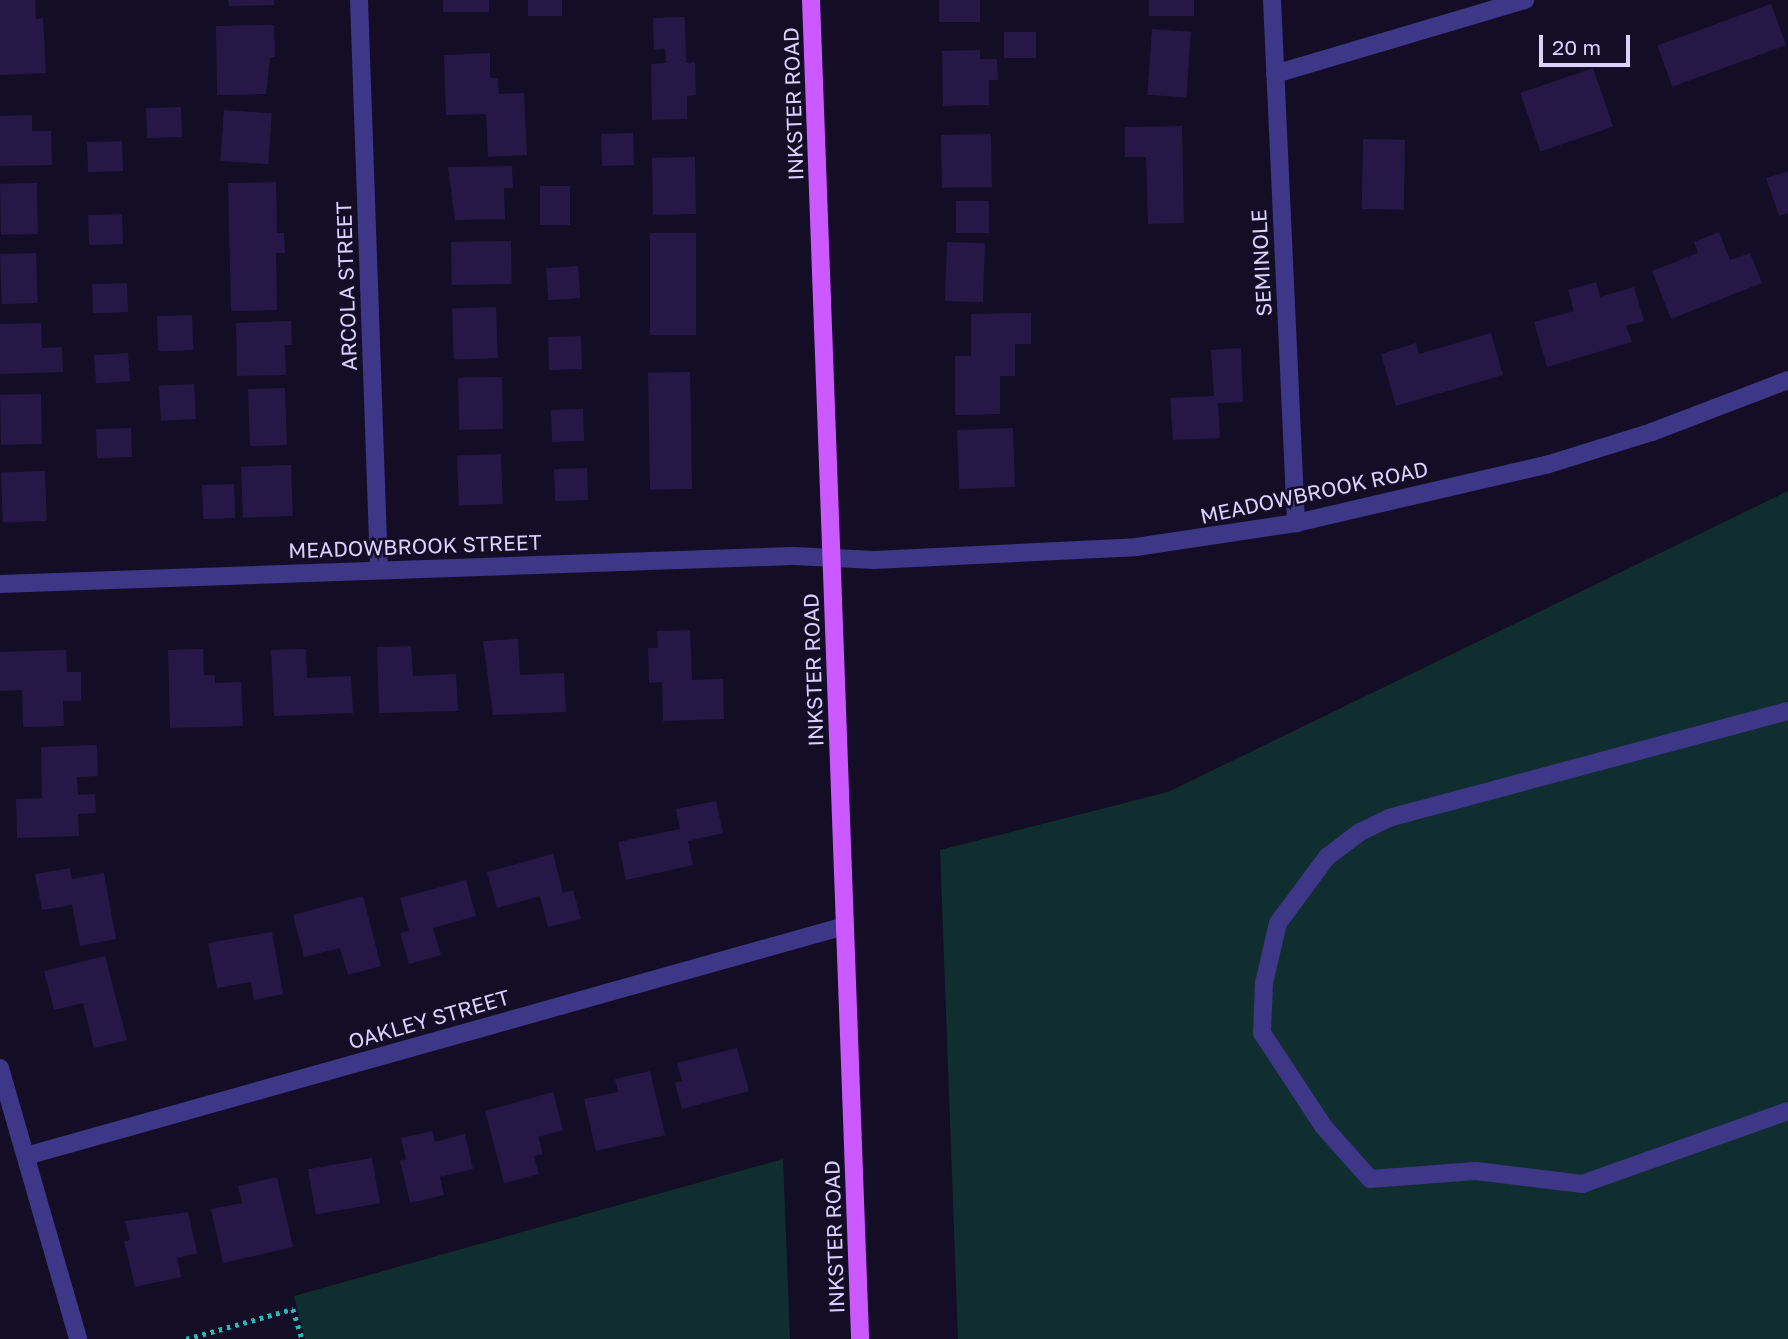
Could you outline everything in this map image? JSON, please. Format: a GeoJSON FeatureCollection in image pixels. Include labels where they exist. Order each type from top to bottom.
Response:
{"type":"FeatureCollection","features":[{"type":"Feature","properties":{"kind":"main road","name":"INKSTER ROAD"},"geometry":{"type":"LineString","coordinates":[[811,0],[860,1339]]}},
{"type":"Feature","properties":{"kind":"street","name":"ARCOLA STREET"},"geometry":{"type":"LineString","coordinates":[[359,0],[379,570]]}},
{"type":"Feature","properties":{"kind":"street","name":"SEMINOLE"},"geometry":{"type":"LineString","coordinates":[[1272,0],[1296,523]]}},
{"type":"Feature","properties":{"kind":"street"},"geometry":{"type":"LineString","coordinates":[[1275,74],[1525,0]]}},
{"type":"Feature","properties":{"kind":"street","name":"MEADOWBROOK ROAD"},"geometry":{"type":"LineString","coordinates":[[832,560],[1136,547],[1296,523],[1546,465],[1652,432],[1788,380]]}},
{"type":"Feature","properties":{"kind":"street","name":"MEADOWBROOK STREET"},"geometry":{"type":"LineString","coordinates":[[0,584],[794,556],[832,560]]}},
{"type":"Feature","properties":{"kind":"street"},"geometry":{"type":"LineString","coordinates":[[1788,711],[1389,818],[1360,832],[1326,857],[1278,923],[1264,982],[1262,1033],[1323,1126],[1370,1179],[1476,1171],[1582,1184],[1788,1111]]}},
{"type":"Feature","properties":{"kind":"street","name":"OAKLEY STREET"},"geometry":{"type":"LineString","coordinates":[[26,1156],[845,926]]}},
{"type":"Feature","properties":{"kind":"street"},"geometry":{"type":"LineString","coordinates":[[0,1068],[78,1339]]}},
{"type":"Feature","properties":{"kind":"path"},"geometry":{"type":"LineString","coordinates":[[186,1339],[293,1309],[302,1339]]}},
{"type":"Feature","properties":{"kind":"green space"},"geometry":{"type":"Polygon","coordinates":[[[1788,491],[1788,1339],[958,1339],[940,850],[1168,792],[1788,491]]]}},
{"type":"Feature","properties":{"kind":"green space"},"geometry":{"type":"Polygon","coordinates":[[[783,1159],[790,1339],[305,1339],[294,1296],[783,1159]]]}},
{"type":"Feature","properties":{"kind":"building"},"geometry":{"type":"Polygon","coordinates":[[[0,0],[35,0],[36,19],[43,18],[46,73],[0,75],[0,0]]]}},
{"type":"Feature","properties":{"kind":"building"},"geometry":{"type":"Polygon","coordinates":[[[228,0],[274,0],[274,5],[229,6],[228,0]]]}},
{"type":"Feature","properties":{"kind":"building"},"geometry":{"type":"Polygon","coordinates":[[[443,0],[489,0],[489,12],[443,12],[443,0]]]}},
{"type":"Feature","properties":{"kind":"building"},"geometry":{"type":"Polygon","coordinates":[[[528,0],[562,0],[562,16],[528,16],[528,0]]]}},
{"type":"Feature","properties":{"kind":"building"},"geometry":{"type":"Polygon","coordinates":[[[939,0],[980,0],[980,22],[939,22],[939,0]]]}},
{"type":"Feature","properties":{"kind":"building"},"geometry":{"type":"Polygon","coordinates":[[[1149,0],[1194,0],[1194,16],[1149,16],[1149,0]]]}},
{"type":"Feature","properties":{"kind":"building"},"geometry":{"type":"Polygon","coordinates":[[[1771,4],[1786,45],[1672,87],[1657,45],[1771,4]]]}},
{"type":"Feature","properties":{"kind":"building"},"geometry":{"type":"Polygon","coordinates":[[[685,17],[686,63],[695,62],[696,95],[687,96],[687,119],[652,120],[651,64],[666,63],[665,49],[654,50],[653,18],[685,17]]]}},
{"type":"Feature","properties":{"kind":"building"},"geometry":{"type":"Polygon","coordinates":[[[274,25],[275,57],[270,58],[266,94],[217,95],[216,26],[274,25]]]}},
{"type":"Feature","properties":{"kind":"building"},"geometry":{"type":"Polygon","coordinates":[[[1152,29],[1191,32],[1186,98],[1147,95],[1152,29]]]}},
{"type":"Feature","properties":{"kind":"building"},"geometry":{"type":"Polygon","coordinates":[[[1004,32],[1036,32],[1036,58],[1004,58],[1004,32]]]}},
{"type":"Feature","properties":{"kind":"building"},"geometry":{"type":"Polygon","coordinates":[[[980,50],[980,59],[997,59],[998,80],[989,80],[989,105],[943,106],[942,51],[980,50]]]}},
{"type":"Feature","properties":{"kind":"building"},"geometry":{"type":"Polygon","coordinates":[[[490,53],[490,78],[498,78],[499,94],[524,93],[527,155],[488,157],[486,114],[446,115],[444,55],[490,53]]]}},
{"type":"Feature","properties":{"kind":"building"},"geometry":{"type":"Polygon","coordinates":[[[1593,68],[1613,127],[1540,152],[1520,93],[1593,68]]]}},
{"type":"Feature","properties":{"kind":"building"},"geometry":{"type":"Polygon","coordinates":[[[181,107],[182,137],[147,138],[146,108],[181,107]]]}},
{"type":"Feature","properties":{"kind":"building"},"geometry":{"type":"Polygon","coordinates":[[[224,110],[272,113],[268,164],[220,161],[224,110]]]}},
{"type":"Feature","properties":{"kind":"building"},"geometry":{"type":"Polygon","coordinates":[[[32,115],[32,131],[51,131],[52,165],[0,166],[0,116],[32,115]]]}},
{"type":"Feature","properties":{"kind":"building"},"geometry":{"type":"Polygon","coordinates":[[[1182,126],[1184,223],[1148,224],[1146,157],[1125,157],[1125,127],[1182,126]]]}},
{"type":"Feature","properties":{"kind":"building"},"geometry":{"type":"Polygon","coordinates":[[[633,133],[634,165],[602,166],[601,134],[633,133]]]}},
{"type":"Feature","properties":{"kind":"building"},"geometry":{"type":"Polygon","coordinates":[[[991,134],[992,187],[942,188],[941,135],[991,134]]]}},
{"type":"Feature","properties":{"kind":"building"},"geometry":{"type":"Polygon","coordinates":[[[1363,139],[1405,140],[1404,210],[1362,209],[1363,139]]]}},
{"type":"Feature","properties":{"kind":"building"},"geometry":{"type":"Polygon","coordinates":[[[122,141],[123,171],[88,172],[87,142],[122,141]]]}},
{"type":"Feature","properties":{"kind":"building"},"geometry":{"type":"Polygon","coordinates":[[[695,157],[696,214],[653,215],[652,158],[695,157]]]}},
{"type":"Feature","properties":{"kind":"building"},"geometry":{"type":"Polygon","coordinates":[[[512,166],[513,188],[504,188],[505,219],[455,220],[448,167],[512,166]]]}},
{"type":"Feature","properties":{"kind":"building"},"geometry":{"type":"Polygon","coordinates":[[[1788,171],[1788,213],[1779,216],[1766,178],[1788,171]]]}},
{"type":"Feature","properties":{"kind":"building"},"geometry":{"type":"Polygon","coordinates":[[[276,182],[277,233],[284,233],[285,253],[276,253],[277,310],[231,311],[228,183],[276,182]]]}},
{"type":"Feature","properties":{"kind":"building"},"geometry":{"type":"Polygon","coordinates":[[[37,183],[38,234],[1,235],[0,184],[37,183]]]}},
{"type":"Feature","properties":{"kind":"building"},"geometry":{"type":"Polygon","coordinates":[[[540,186],[570,186],[570,225],[540,225],[540,186]]]}},
{"type":"Feature","properties":{"kind":"building"},"geometry":{"type":"Polygon","coordinates":[[[956,201],[989,201],[989,233],[956,233],[956,201]]]}},
{"type":"Feature","properties":{"kind":"building"},"geometry":{"type":"Polygon","coordinates":[[[122,214],[123,244],[89,245],[88,215],[122,214]]]}},
{"type":"Feature","properties":{"kind":"building"},"geometry":{"type":"Polygon","coordinates":[[[1719,232],[1730,260],[1750,253],[1762,283],[1671,319],[1652,271],[1698,253],[1694,242],[1719,232]]]}},
{"type":"Feature","properties":{"kind":"building"},"geometry":{"type":"Polygon","coordinates":[[[650,233],[696,233],[696,335],[650,335],[650,233]]]}},
{"type":"Feature","properties":{"kind":"building"},"geometry":{"type":"Polygon","coordinates":[[[511,241],[512,284],[452,285],[451,242],[511,241]]]}},
{"type":"Feature","properties":{"kind":"building"},"geometry":{"type":"Polygon","coordinates":[[[947,242],[985,243],[983,302],[945,301],[947,242]]]}},
{"type":"Feature","properties":{"kind":"building"},"geometry":{"type":"Polygon","coordinates":[[[36,253],[38,303],[2,304],[0,254],[36,253]]]}},
{"type":"Feature","properties":{"kind":"building"},"geometry":{"type":"Polygon","coordinates":[[[578,266],[580,298],[548,300],[546,268],[578,266]]]}},
{"type":"Feature","properties":{"kind":"building"},"geometry":{"type":"Polygon","coordinates":[[[1596,282],[1600,297],[1634,287],[1644,321],[1626,326],[1632,342],[1547,367],[1534,322],[1574,311],[1568,290],[1596,282]]]}},
{"type":"Feature","properties":{"kind":"building"},"geometry":{"type":"Polygon","coordinates":[[[127,283],[128,312],[93,313],[92,284],[127,283]]]}},
{"type":"Feature","properties":{"kind":"building"},"geometry":{"type":"Polygon","coordinates":[[[496,307],[498,358],[454,360],[452,309],[496,307]]]}},
{"type":"Feature","properties":{"kind":"building"},"geometry":{"type":"Polygon","coordinates":[[[1031,313],[1031,344],[1015,344],[1015,376],[1000,376],[1000,414],[955,415],[955,356],[971,356],[971,314],[1031,313]]]}},
{"type":"Feature","properties":{"kind":"building"},"geometry":{"type":"Polygon","coordinates":[[[192,315],[193,350],[158,351],[157,316],[192,315]]]}},
{"type":"Feature","properties":{"kind":"building"},"geometry":{"type":"Polygon","coordinates":[[[291,321],[292,345],[285,345],[286,375],[237,376],[236,323],[291,321]]]}},
{"type":"Feature","properties":{"kind":"building"},"geometry":{"type":"Polygon","coordinates":[[[41,323],[42,348],[62,347],[63,372],[0,374],[0,324],[41,323]]]}},
{"type":"Feature","properties":{"kind":"building"},"geometry":{"type":"Polygon","coordinates":[[[1491,333],[1503,375],[1396,406],[1381,354],[1416,343],[1419,354],[1491,333]]]}},
{"type":"Feature","properties":{"kind":"building"},"geometry":{"type":"Polygon","coordinates":[[[581,336],[582,369],[549,370],[548,337],[581,336]]]}},
{"type":"Feature","properties":{"kind":"building"},"geometry":{"type":"Polygon","coordinates":[[[1241,348],[1243,402],[1218,403],[1220,438],[1173,440],[1170,398],[1214,396],[1211,350],[1241,348]]]}},
{"type":"Feature","properties":{"kind":"building"},"geometry":{"type":"Polygon","coordinates":[[[128,353],[130,381],[96,383],[94,355],[128,353]]]}},
{"type":"Feature","properties":{"kind":"building"},"geometry":{"type":"Polygon","coordinates":[[[690,372],[692,489],[650,490],[648,373],[690,372]]]}},
{"type":"Feature","properties":{"kind":"building"},"geometry":{"type":"Polygon","coordinates":[[[502,377],[503,429],[459,430],[458,378],[502,377]]]}},
{"type":"Feature","properties":{"kind":"building"},"geometry":{"type":"Polygon","coordinates":[[[194,384],[196,419],[161,421],[159,386],[194,384]]]}},
{"type":"Feature","properties":{"kind":"building"},"geometry":{"type":"Polygon","coordinates":[[[285,388],[287,445],[250,446],[248,389],[285,388]]]}},
{"type":"Feature","properties":{"kind":"building"},"geometry":{"type":"Polygon","coordinates":[[[41,394],[42,444],[1,445],[0,395],[41,394]]]}},
{"type":"Feature","properties":{"kind":"building"},"geometry":{"type":"Polygon","coordinates":[[[583,409],[584,441],[552,442],[551,410],[583,409]]]}},
{"type":"Feature","properties":{"kind":"building"},"geometry":{"type":"Polygon","coordinates":[[[131,428],[132,457],[97,458],[96,429],[131,428]]]}},
{"type":"Feature","properties":{"kind":"building"},"geometry":{"type":"Polygon","coordinates":[[[1013,428],[1015,487],[959,489],[957,430],[1013,428]]]}},
{"type":"Feature","properties":{"kind":"building"},"geometry":{"type":"Polygon","coordinates":[[[501,454],[503,504],[459,506],[457,456],[501,454]]]}},
{"type":"Feature","properties":{"kind":"building"},"geometry":{"type":"Polygon","coordinates":[[[291,465],[293,516],[243,518],[241,467],[291,465]]]}},
{"type":"Feature","properties":{"kind":"building"},"geometry":{"type":"Polygon","coordinates":[[[587,468],[588,500],[555,501],[554,469],[587,468]]]}},
{"type":"Feature","properties":{"kind":"building"},"geometry":{"type":"Polygon","coordinates":[[[45,471],[47,521],[3,523],[1,473],[45,471]]]}},
{"type":"Feature","properties":{"kind":"building"},"geometry":{"type":"Polygon","coordinates":[[[234,484],[235,518],[203,519],[202,485],[234,484]]]}},
{"type":"Feature","properties":{"kind":"building"},"geometry":{"type":"Polygon","coordinates":[[[690,630],[692,680],[723,679],[724,719],[663,721],[662,682],[649,683],[648,648],[658,648],[657,631],[690,630]]]}},
{"type":"Feature","properties":{"kind":"building"},"geometry":{"type":"Polygon","coordinates":[[[518,639],[520,675],[564,673],[566,712],[493,715],[483,641],[518,639]]]}},
{"type":"Feature","properties":{"kind":"building"},"geometry":{"type":"Polygon","coordinates":[[[411,646],[413,676],[456,674],[458,711],[379,713],[377,647],[411,646]]]}},
{"type":"Feature","properties":{"kind":"building"},"geometry":{"type":"Polygon","coordinates":[[[203,649],[204,675],[215,675],[215,683],[241,682],[243,726],[170,728],[168,650],[203,649]]]}},
{"type":"Feature","properties":{"kind":"building"},"geometry":{"type":"Polygon","coordinates":[[[306,649],[307,678],[351,676],[353,713],[274,716],[271,650],[306,649]]]}},
{"type":"Feature","properties":{"kind":"building"},"geometry":{"type":"Polygon","coordinates":[[[66,650],[67,672],[81,672],[81,701],[63,701],[64,726],[23,727],[22,690],[0,691],[0,652],[66,650]]]}},
{"type":"Feature","properties":{"kind":"building"},"geometry":{"type":"Polygon","coordinates":[[[97,745],[98,776],[77,777],[78,795],[95,794],[96,813],[78,814],[79,836],[17,838],[16,799],[42,798],[41,747],[97,745]]]}},
{"type":"Feature","properties":{"kind":"building"},"geometry":{"type":"Polygon","coordinates":[[[716,801],[723,833],[688,841],[693,865],[626,880],[618,842],[680,829],[676,809],[716,801]]]}},
{"type":"Feature","properties":{"kind":"building"},"geometry":{"type":"Polygon","coordinates":[[[553,854],[563,893],[573,890],[581,919],[548,927],[540,896],[497,908],[487,872],[553,854]]]}},
{"type":"Feature","properties":{"kind":"building"},"geometry":{"type":"Polygon","coordinates":[[[70,868],[72,879],[104,873],[116,939],[80,946],[72,905],[42,910],[35,874],[70,868]]]}},
{"type":"Feature","properties":{"kind":"building"},"geometry":{"type":"Polygon","coordinates":[[[466,880],[476,916],[433,928],[441,955],[409,964],[400,933],[409,931],[400,898],[466,880]]]}},
{"type":"Feature","properties":{"kind":"building"},"geometry":{"type":"Polygon","coordinates":[[[363,896],[381,966],[348,975],[340,948],[304,957],[293,915],[363,896]]]}},
{"type":"Feature","properties":{"kind":"building"},"geometry":{"type":"Polygon","coordinates":[[[272,932],[283,994],[254,1000],[251,982],[217,988],[208,943],[272,932]]]}},
{"type":"Feature","properties":{"kind":"building"},"geometry":{"type":"Polygon","coordinates":[[[105,956],[127,1040],[94,1048],[83,1003],[54,1010],[44,971],[105,956]]]}},
{"type":"Feature","properties":{"kind":"building"},"geometry":{"type":"Polygon","coordinates":[[[737,1048],[749,1091],[682,1109],[675,1083],[682,1081],[677,1063],[737,1048]]]}},
{"type":"Feature","properties":{"kind":"building"},"geometry":{"type":"Polygon","coordinates":[[[650,1071],[665,1135],[596,1151],[584,1099],[618,1092],[615,1079],[650,1071]]]}},
{"type":"Feature","properties":{"kind":"building"},"geometry":{"type":"Polygon","coordinates":[[[553,1092],[563,1130],[538,1137],[543,1154],[534,1156],[539,1174],[504,1183],[485,1111],[553,1092]]]}},
{"type":"Feature","properties":{"kind":"building"},"geometry":{"type":"Polygon","coordinates":[[[432,1131],[435,1142],[465,1134],[473,1169],[440,1177],[444,1195],[410,1203],[400,1161],[406,1159],[401,1138],[432,1131]]]}},
{"type":"Feature","properties":{"kind":"building"},"geometry":{"type":"Polygon","coordinates":[[[372,1158],[380,1203],[316,1215],[308,1169],[372,1158]]]}},
{"type":"Feature","properties":{"kind":"building"},"geometry":{"type":"Polygon","coordinates":[[[277,1177],[293,1247],[223,1263],[211,1209],[242,1203],[238,1186],[277,1177]]]}},
{"type":"Feature","properties":{"kind":"building"},"geometry":{"type":"Polygon","coordinates":[[[188,1212],[197,1253],[177,1258],[181,1277],[135,1287],[124,1241],[130,1240],[125,1221],[188,1212]]]}}]}
